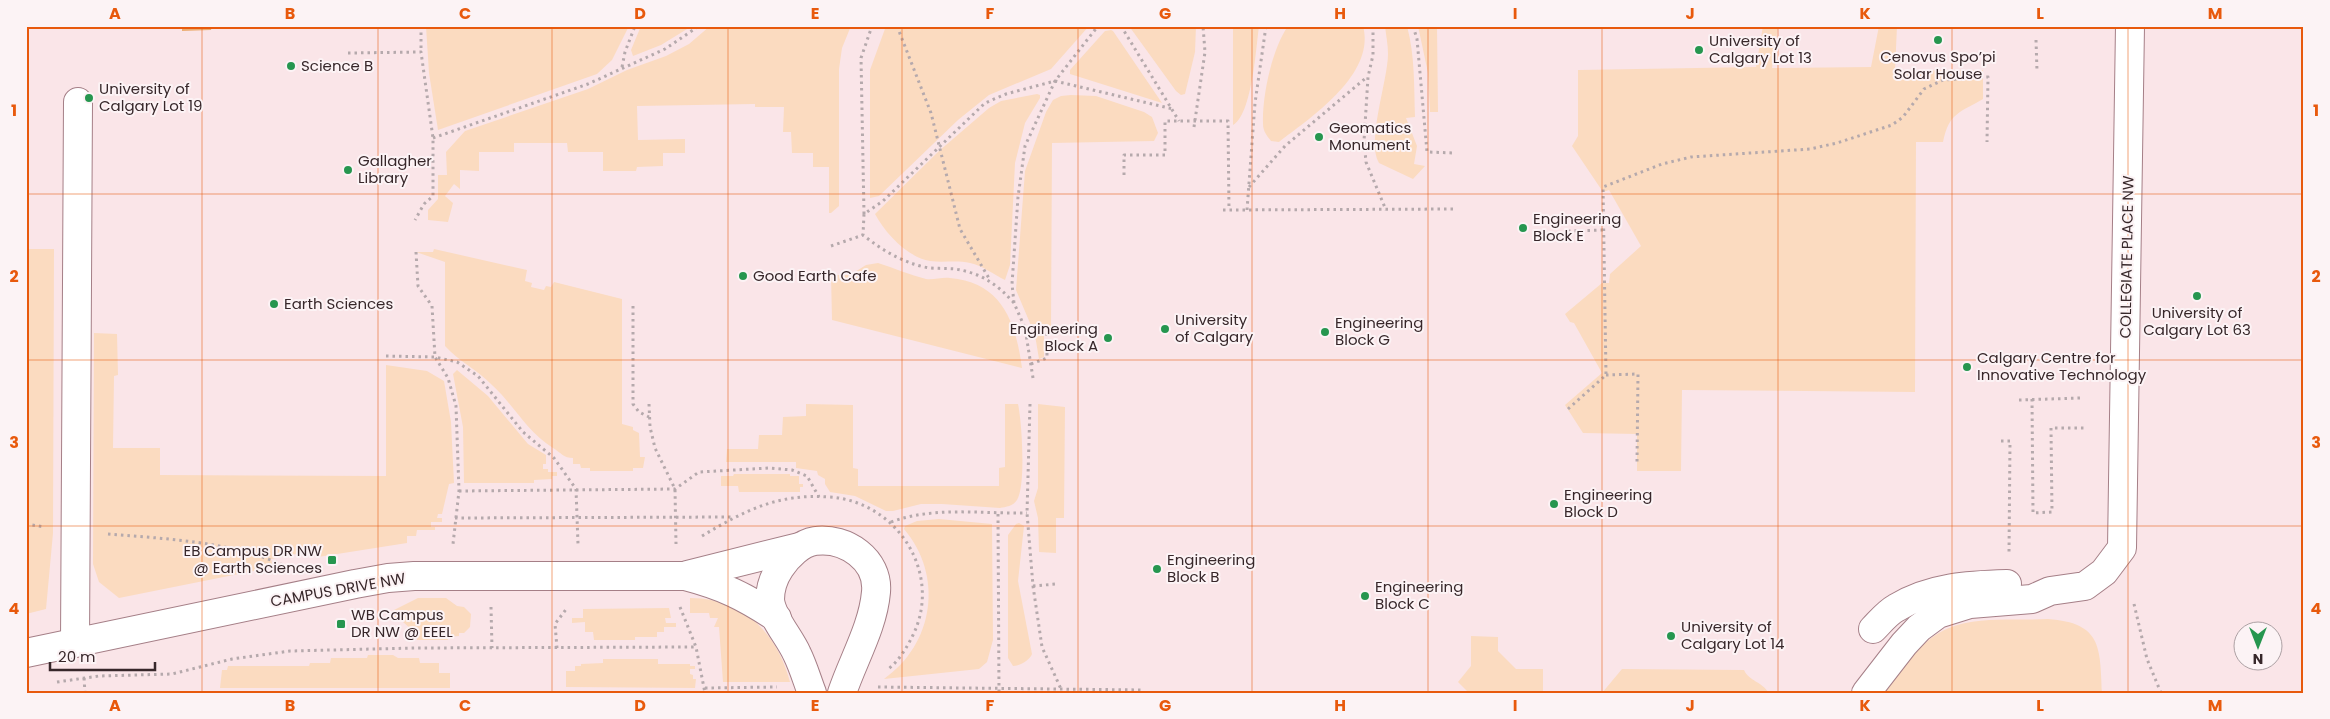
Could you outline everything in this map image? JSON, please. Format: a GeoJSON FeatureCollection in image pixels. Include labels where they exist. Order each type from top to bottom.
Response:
{"type":"FeatureCollection","features":[{"type":"Feature","properties":{"kind":"street","name":"COLLEGIATE PLACE NW"},"geometry":{"type":"LineString","coordinates":[[1866,693],[1904,644],[1919,628],[1938,614],[1970,604],[2032,599],[2050,592],[2085,586],[2104,572],[2122,548],[2130,26]]}},
{"type":"Feature","properties":{"kind":"street"},"geometry":{"type":"LineString","coordinates":[[75,643],[74,532],[78,102]]}},
{"type":"Feature","properties":{"kind":"street","name":"CAMPUS DRIVE NW"},"geometry":{"type":"LineString","coordinates":[[685,576],[799,547],[815,541],[838,543],[860,552],[874,574],[876,592],[869,622],[842,693]]}},
{"type":"Feature","properties":{"kind":"street"},"geometry":{"type":"LineString","coordinates":[[799,547],[786,560],[772,586],[770,601],[797,654],[812,693]]}},
{"type":"Feature","properties":{"kind":"street","name":"CAMPUS DRIVE NW"},"geometry":{"type":"LineString","coordinates":[[26,653],[388,578],[449,575],[685,576],[716,584],[746,597],[777,618]]}},
{"type":"Feature","properties":{"kind":"street","name":"COLLEGIATE PLACE NW"},"geometry":{"type":"LineString","coordinates":[[1873,629],[1895,608],[1932,592],[1968,585],[2033,584],[2050,592]]}},
{"type":"Feature","properties":{"kind":"path"},"geometry":{"type":"LineString","coordinates":[[415,220],[424,204],[433,196],[433,138],[421,52],[421,26]]}},
{"type":"Feature","properties":{"kind":"path"},"geometry":{"type":"LineString","coordinates":[[622,67],[625,52],[635,26]]}},
{"type":"Feature","properties":{"kind":"path"},"geometry":{"type":"LineString","coordinates":[[433,138],[588,84],[665,49],[699,26]]}},
{"type":"Feature","properties":{"kind":"path"},"geometry":{"type":"LineString","coordinates":[[863,235],[861,58],[872,26]]}},
{"type":"Feature","properties":{"kind":"path"},"geometry":{"type":"LineString","coordinates":[[897,26],[931,113],[960,229],[991,282]]}},
{"type":"Feature","properties":{"kind":"path"},"geometry":{"type":"LineString","coordinates":[[1034,378],[1025,328],[1014,303],[1012,284],[1017,207],[1026,146],[1055,81],[1098,26]]}},
{"type":"Feature","properties":{"kind":"path"},"geometry":{"type":"LineString","coordinates":[[1121,26],[1179,121]]}},
{"type":"Feature","properties":{"kind":"path"},"geometry":{"type":"LineString","coordinates":[[1194,127],[1205,52],[1203,26]]}},
{"type":"Feature","properties":{"kind":"path"},"geometry":{"type":"LineString","coordinates":[[1247,210],[1254,103],[1266,26]]}},
{"type":"Feature","properties":{"kind":"path"},"geometry":{"type":"LineString","coordinates":[[1373,26],[1373,55],[1368,77],[1364,120],[1366,162],[1386,210]]}},
{"type":"Feature","properties":{"kind":"path"},"geometry":{"type":"LineString","coordinates":[[1413,26],[1417,39],[1427,152],[1456,153]]}},
{"type":"Feature","properties":{"kind":"path"},"geometry":{"type":"LineString","coordinates":[[2036,40],[2037,71]]}},
{"type":"Feature","properties":{"kind":"path"},"geometry":{"type":"LineString","coordinates":[[348,53],[421,52]]}},
{"type":"Feature","properties":{"kind":"path"},"geometry":{"type":"LineString","coordinates":[[1248,188],[1285,146],[1368,77]]}},
{"type":"Feature","properties":{"kind":"path"},"geometry":{"type":"LineString","coordinates":[[1606,375],[1603,187],[1662,164],[1691,157],[1810,149],[1837,144],[1892,126],[1903,117],[1924,89],[1943,80],[1988,77],[1987,142]]}},
{"type":"Feature","properties":{"kind":"path"},"geometry":{"type":"LineString","coordinates":[[864,214],[883,201],[985,103],[1006,94],[1055,81],[1173,109]]}},
{"type":"Feature","properties":{"kind":"path"},"geometry":{"type":"LineString","coordinates":[[1124,175],[1124,155],[1165,155],[1165,121],[1228,121],[1229,210]]}},
{"type":"Feature","properties":{"kind":"path"},"geometry":{"type":"LineString","coordinates":[[1224,210],[1456,209]]}},
{"type":"Feature","properties":{"kind":"path"},"geometry":{"type":"LineString","coordinates":[[1568,231],[1604,230]]}},
{"type":"Feature","properties":{"kind":"path"},"geometry":{"type":"LineString","coordinates":[[863,235],[889,255],[926,267],[957,270],[998,285],[1014,303]]}},
{"type":"Feature","properties":{"kind":"path"},"geometry":{"type":"LineString","coordinates":[[832,246],[863,235]]}},
{"type":"Feature","properties":{"kind":"path"},"geometry":{"type":"LineString","coordinates":[[416,252],[418,286],[432,306],[435,357],[448,378],[456,406],[459,483]]}},
{"type":"Feature","properties":{"kind":"path"},"geometry":{"type":"LineString","coordinates":[[633,306],[634,404],[639,412],[649,416]]}},
{"type":"Feature","properties":{"kind":"path"},"geometry":{"type":"LineString","coordinates":[[1031,364],[1047,358],[1047,331]]}},
{"type":"Feature","properties":{"kind":"path"},"geometry":{"type":"LineString","coordinates":[[386,356],[435,357],[457,362],[478,376],[523,432],[554,458]]}},
{"type":"Feature","properties":{"kind":"path"},"geometry":{"type":"LineString","coordinates":[[1568,409],[1606,375],[1638,374],[1637,462]]}},
{"type":"Feature","properties":{"kind":"path"},"geometry":{"type":"LineString","coordinates":[[2020,400],[2032,398],[2081,398]]}},
{"type":"Feature","properties":{"kind":"path"},"geometry":{"type":"LineString","coordinates":[[2032,398],[2033,513],[2052,512],[2051,428],[2084,428]]}},
{"type":"Feature","properties":{"kind":"path"},"geometry":{"type":"LineString","coordinates":[[649,404],[650,427]]}},
{"type":"Feature","properties":{"kind":"path"},"geometry":{"type":"LineString","coordinates":[[1030,404],[1027,513],[1033,586],[1042,647],[1061,689]]}},
{"type":"Feature","properties":{"kind":"path"},"geometry":{"type":"LineString","coordinates":[[2001,441],[2010,441],[2009,554]]}},
{"type":"Feature","properties":{"kind":"path"},"geometry":{"type":"LineString","coordinates":[[459,491],[675,489],[699,472],[769,468],[792,470],[807,476],[819,497]]}},
{"type":"Feature","properties":{"kind":"path"},"geometry":{"type":"LineString","coordinates":[[697,539],[734,517],[763,504],[830,497]]}},
{"type":"Feature","properties":{"kind":"path"},"geometry":{"type":"LineString","coordinates":[[891,522],[911,514],[933,512],[1027,513]]}},
{"type":"Feature","properties":{"kind":"path"},"geometry":{"type":"LineString","coordinates":[[998,514],[999,691]]}},
{"type":"Feature","properties":{"kind":"path"},"geometry":{"type":"LineString","coordinates":[[455,518],[734,517]]}},
{"type":"Feature","properties":{"kind":"path"},"geometry":{"type":"LineString","coordinates":[[26,524],[74,532],[204,543],[262,556],[290,569]]}},
{"type":"Feature","properties":{"kind":"path"},"geometry":{"type":"LineString","coordinates":[[452,542],[462,542]]}},
{"type":"Feature","properties":{"kind":"path"},"geometry":{"type":"LineString","coordinates":[[666,543],[683,542]]}},
{"type":"Feature","properties":{"kind":"path"},"geometry":{"type":"LineString","coordinates":[[568,543],[588,543]]}},
{"type":"Feature","properties":{"kind":"path"},"geometry":{"type":"LineString","coordinates":[[1033,586],[1056,584]]}},
{"type":"Feature","properties":{"kind":"path"},"geometry":{"type":"LineString","coordinates":[[2134,604],[2147,659],[2161,693]]}},
{"type":"Feature","properties":{"kind":"path"},"geometry":{"type":"LineString","coordinates":[[55,682],[84,678],[172,674],[232,659],[290,651],[415,648],[696,647]]}},
{"type":"Feature","properties":{"kind":"path"},"geometry":{"type":"LineString","coordinates":[[84,678],[85,693]]}},
{"type":"Feature","properties":{"kind":"path"},"geometry":{"type":"LineString","coordinates":[[705,688],[782,687]]}},
{"type":"Feature","properties":{"kind":"path"},"geometry":{"type":"LineString","coordinates":[[874,687],[999,691],[1061,689],[1144,690]]}},
{"type":"Feature","properties":{"kind":"shaded area","name":"University of Calgary"},"geometry":{"type":"Polygon","coordinates":[[[26,26],[2304,26],[2304,693],[26,693],[26,26]]]}},
{"type":"Feature","properties":{"kind":"shaded area"},"geometry":{"type":"Polygon","coordinates":[[[182,26],[212,26],[211,30],[182,31],[182,26]]]}},
{"type":"Feature","properties":{"kind":"shaded area"},"geometry":{"type":"Polygon","coordinates":[[[426,26],[629,26],[612,60],[597,74],[438,130],[429,73],[426,26]]]}},
{"type":"Feature","properties":{"kind":"shaded area"},"geometry":{"type":"Polygon","coordinates":[[[641,26],[692,26],[661,45],[633,56],[631,50],[641,26]]]}},
{"type":"Feature","properties":{"kind":"shaded area"},"geometry":{"type":"Polygon","coordinates":[[[710,26],[851,26],[842,48],[839,69],[839,206],[831,213],[829,213],[829,167],[813,167],[813,153],[792,153],[791,132],[783,132],[784,107],[755,107],[755,104],[637,106],[638,140],[685,139],[685,153],[663,153],[663,166],[637,167],[636,171],[603,171],[603,152],[568,152],[567,143],[514,143],[514,152],[479,152],[479,171],[460,170],[460,189],[454,184],[445,196],[453,203],[448,222],[428,220],[428,210],[438,199],[438,175],[447,175],[446,152],[465,131],[588,89],[627,70],[666,56],[689,44],[710,26]]]}},
{"type":"Feature","properties":{"kind":"shaded area"},"geometry":{"type":"Polygon","coordinates":[[[886,26],[1089,26],[1051,69],[989,95],[958,120],[879,196],[870,198],[870,70],[886,26]]]}},
{"type":"Feature","properties":{"kind":"shaded area"},"geometry":{"type":"Polygon","coordinates":[[[1129,26],[1196,26],[1195,52],[1185,94],[1181,95],[1176,91],[1129,26]]]}},
{"type":"Feature","properties":{"kind":"shaded area"},"geometry":{"type":"Polygon","coordinates":[[[1233,26],[1259,26],[1249,95],[1245,108],[1233,125],[1233,26]]]}},
{"type":"Feature","properties":{"kind":"shaded area"},"geometry":{"type":"Polygon","coordinates":[[[1288,26],[1363,26],[1364,44],[1360,61],[1351,77],[1338,93],[1324,107],[1279,142],[1271,141],[1263,127],[1264,100],[1269,73],[1277,47],[1288,26]]]}},
{"type":"Feature","properties":{"kind":"shaded area"},"geometry":{"type":"Polygon","coordinates":[[[1385,26],[1407,26],[1410,37],[1414,71],[1415,117],[1406,118],[1417,146],[1414,164],[1425,166],[1413,179],[1379,163],[1376,153],[1376,126],[1388,54],[1385,26]]]}},
{"type":"Feature","properties":{"kind":"shaded area"},"geometry":{"type":"Polygon","coordinates":[[[1418,26],[1437,26],[1438,112],[1430,112],[1428,73],[1418,26]]]}},
{"type":"Feature","properties":{"kind":"shaded area"},"geometry":{"type":"Polygon","coordinates":[[[1763,26],[1778,26],[1772,68],[1871,67],[1879,26],[1897,26],[1895,71],[1983,70],[1983,99],[1961,111],[1952,119],[1945,132],[1943,142],[1916,142],[1915,392],[1682,390],[1681,471],[1637,471],[1637,434],[1583,433],[1565,405],[1602,373],[1574,323],[1570,322],[1565,314],[1602,283],[1609,283],[1610,274],[1641,246],[1609,190],[1603,192],[1572,146],[1578,136],[1578,70],[1756,67],[1763,26]]]}},
{"type":"Feature","properties":{"kind":"shaded area"},"geometry":{"type":"Polygon","coordinates":[[[1111,30],[1162,103],[1070,74],[1070,70],[1105,31],[1111,30]]]}},
{"type":"Feature","properties":{"kind":"shaded area"},"geometry":{"type":"Polygon","coordinates":[[[1040,95],[1040,98],[1025,123],[1015,163],[1010,265],[1005,280],[975,264],[935,262],[921,259],[905,250],[891,237],[875,214],[939,151],[989,108],[1001,101],[1040,95]]]}},
{"type":"Feature","properties":{"kind":"shaded area"},"geometry":{"type":"Polygon","coordinates":[[[1061,96],[1096,96],[1144,112],[1152,117],[1158,133],[1154,141],[1052,143],[1051,330],[1044,330],[1044,357],[1039,359],[1035,335],[1016,290],[1025,171],[1046,112],[1053,100],[1061,96]]]}},
{"type":"Feature","properties":{"kind":"shaded area"},"geometry":{"type":"Polygon","coordinates":[[[26,249],[54,249],[53,533],[46,609],[26,614],[26,249]]]}},
{"type":"Feature","properties":{"kind":"shaded area"},"geometry":{"type":"Polygon","coordinates":[[[434,249],[527,270],[525,281],[532,283],[531,287],[544,290],[546,286],[551,287],[554,282],[622,299],[622,424],[633,427],[633,430],[639,433],[640,457],[645,457],[643,468],[633,468],[633,471],[590,471],[590,468],[581,468],[580,464],[573,464],[573,458],[565,456],[535,434],[500,393],[445,346],[445,262],[416,252],[433,252],[434,249]]]}},
{"type":"Feature","properties":{"kind":"shaded area"},"geometry":{"type":"Polygon","coordinates":[[[878,263],[926,279],[950,278],[968,281],[982,287],[994,296],[1010,321],[1016,336],[1022,368],[832,320],[831,275],[850,275],[866,265],[878,263]]]}},
{"type":"Feature","properties":{"kind":"shaded area"},"geometry":{"type":"Polygon","coordinates":[[[94,333],[117,334],[118,375],[114,376],[113,448],[160,448],[160,475],[386,476],[386,365],[427,371],[444,381],[451,422],[454,483],[449,484],[442,514],[438,514],[437,518],[442,518],[442,522],[431,522],[431,527],[435,527],[435,530],[417,530],[416,536],[407,536],[407,543],[318,557],[317,550],[271,559],[273,567],[119,598],[99,582],[93,564],[94,333]]]}},
{"type":"Feature","properties":{"kind":"shaded area"},"geometry":{"type":"Polygon","coordinates":[[[457,370],[488,396],[528,444],[546,455],[546,464],[543,464],[543,469],[548,469],[548,472],[557,472],[557,476],[552,476],[552,479],[534,480],[534,483],[464,483],[463,427],[453,374],[457,370]]]}},
{"type":"Feature","properties":{"kind":"shaded area"},"geometry":{"type":"Polygon","coordinates":[[[806,404],[853,405],[853,468],[858,469],[858,486],[999,486],[999,468],[1005,467],[1005,404],[1018,404],[1022,439],[1022,482],[1017,500],[1007,507],[1000,508],[921,504],[886,511],[855,496],[830,492],[825,484],[825,479],[818,475],[817,471],[796,468],[796,462],[726,462],[727,449],[758,449],[759,435],[782,435],[783,417],[806,416],[806,404]]]}},
{"type":"Feature","properties":{"kind":"shaded area"},"geometry":{"type":"Polygon","coordinates":[[[1038,404],[1065,407],[1064,518],[1056,518],[1056,553],[1039,552],[1038,518],[1034,501],[1038,488],[1038,404]]]}},
{"type":"Feature","properties":{"kind":"shaded area"},"geometry":{"type":"Polygon","coordinates":[[[734,474],[790,474],[790,476],[799,476],[799,484],[803,484],[803,487],[800,487],[800,492],[739,492],[738,486],[721,486],[721,476],[733,476],[734,474]]]}},
{"type":"Feature","properties":{"kind":"shaded area"},"geometry":{"type":"Polygon","coordinates":[[[939,519],[992,524],[993,640],[987,662],[979,669],[884,679],[901,664],[914,647],[923,629],[928,608],[925,567],[917,548],[904,529],[905,526],[917,521],[939,519]]]}},
{"type":"Feature","properties":{"kind":"shaded area"},"geometry":{"type":"Polygon","coordinates":[[[1019,523],[1024,526],[1018,581],[1032,654],[1024,662],[1013,666],[1008,658],[1008,535],[1016,524],[1019,523]]]}},
{"type":"Feature","properties":{"kind":"shaded area"},"geometry":{"type":"Polygon","coordinates":[[[418,598],[446,598],[457,606],[464,607],[471,614],[470,627],[464,633],[459,633],[459,636],[448,637],[448,640],[417,640],[416,632],[411,632],[410,628],[403,622],[403,618],[391,618],[390,612],[418,598]]]}},
{"type":"Feature","properties":{"kind":"shaded area"},"geometry":{"type":"Polygon","coordinates":[[[690,598],[726,604],[741,611],[755,621],[776,648],[790,682],[723,682],[719,627],[714,627],[718,618],[710,618],[709,613],[690,613],[690,598]]]}},
{"type":"Feature","properties":{"kind":"shaded area"},"geometry":{"type":"Polygon","coordinates":[[[669,608],[671,618],[665,618],[666,623],[676,623],[676,627],[664,627],[664,632],[657,632],[657,637],[635,637],[635,640],[594,640],[593,632],[585,632],[585,622],[572,623],[572,618],[583,618],[583,609],[669,608]]]}},
{"type":"Feature","properties":{"kind":"shaded area"},"geometry":{"type":"Polygon","coordinates":[[[2048,619],[2066,621],[2079,626],[2088,632],[2094,640],[2100,663],[2102,693],[1884,693],[1921,647],[1949,628],[1960,624],[1985,620],[2048,619]]]}},
{"type":"Feature","properties":{"kind":"shaded area"},"geometry":{"type":"Polygon","coordinates":[[[1471,636],[1498,637],[1498,651],[1516,669],[1543,669],[1543,693],[1469,693],[1458,682],[1471,666],[1471,636]]]}},
{"type":"Feature","properties":{"kind":"shaded area"},"geometry":{"type":"Polygon","coordinates":[[[368,655],[393,655],[398,658],[419,658],[420,663],[439,663],[439,673],[450,673],[450,688],[220,688],[222,670],[227,670],[228,666],[309,666],[310,663],[330,663],[331,658],[367,658],[368,655]]]}},
{"type":"Feature","properties":{"kind":"shaded area"},"geometry":{"type":"Polygon","coordinates":[[[603,659],[658,659],[658,664],[690,664],[690,666],[695,666],[695,669],[690,669],[690,674],[693,675],[693,679],[696,679],[695,688],[566,687],[566,671],[575,671],[575,666],[581,666],[581,664],[603,663],[603,659]]]}},
{"type":"Feature","properties":{"kind":"shaded area"},"geometry":{"type":"Polygon","coordinates":[[[1622,669],[1744,670],[1749,677],[1769,693],[1602,693],[1622,669]]]}},
{"type":"Feature","properties":{"kind":"place","name":"Cenovus Spo’pi Solar House"},"geometry":{"type":"Point","coordinates":[1938,40]}},
{"type":"Feature","properties":{"kind":"place","name":"University of Calgary Lot 13"},"geometry":{"type":"Point","coordinates":[1699,50]}},
{"type":"Feature","properties":{"kind":"place","name":"Science B"},"geometry":{"type":"Point","coordinates":[291,66]}},
{"type":"Feature","properties":{"kind":"place","name":"University of Calgary Lot 19"},"geometry":{"type":"Point","coordinates":[89,98]}},
{"type":"Feature","properties":{"kind":"place","name":"Geomatics Monument"},"geometry":{"type":"Point","coordinates":[1319,137]}},
{"type":"Feature","properties":{"kind":"place","name":"Gallagher Library"},"geometry":{"type":"Point","coordinates":[348,170]}},
{"type":"Feature","properties":{"kind":"place","name":"Engineering Block E"},"geometry":{"type":"Point","coordinates":[1523,228]}},
{"type":"Feature","properties":{"kind":"place","name":"Good Earth Cafe"},"geometry":{"type":"Point","coordinates":[743,276]}},
{"type":"Feature","properties":{"kind":"place","name":"University of Calgary Lot 63"},"geometry":{"type":"Point","coordinates":[2197,296]}},
{"type":"Feature","properties":{"kind":"place","name":"Earth Sciences"},"geometry":{"type":"Point","coordinates":[274,304]}},
{"type":"Feature","properties":{"kind":"place","name":"University of Calgary"},"geometry":{"type":"Point","coordinates":[1165,329]}},
{"type":"Feature","properties":{"kind":"place","name":"Engineering Block G"},"geometry":{"type":"Point","coordinates":[1325,332]}},
{"type":"Feature","properties":{"kind":"place","name":"Engineering Block A"},"geometry":{"type":"Point","coordinates":[1108,338]}},
{"type":"Feature","properties":{"kind":"place","name":"Calgary Centre for Innovative Technology"},"geometry":{"type":"Point","coordinates":[1967,367]}},
{"type":"Feature","properties":{"kind":"place","name":"Engineering Block D"},"geometry":{"type":"Point","coordinates":[1554,504]}},
{"type":"Feature","properties":{"kind":"place","name":"EB Campus DR NW @ Earth Sciences"},"geometry":{"type":"Point","coordinates":[332,560]}},
{"type":"Feature","properties":{"kind":"place","name":"Engineering Block B"},"geometry":{"type":"Point","coordinates":[1157,569]}},
{"type":"Feature","properties":{"kind":"place","name":"Engineering Block C"},"geometry":{"type":"Point","coordinates":[1365,596]}},
{"type":"Feature","properties":{"kind":"place","name":"WB Campus DR NW @ EEEL"},"geometry":{"type":"Point","coordinates":[341,624]}},
{"type":"Feature","properties":{"kind":"place","name":"University of Calgary Lot 14"},"geometry":{"type":"Point","coordinates":[1671,636]}}]}
